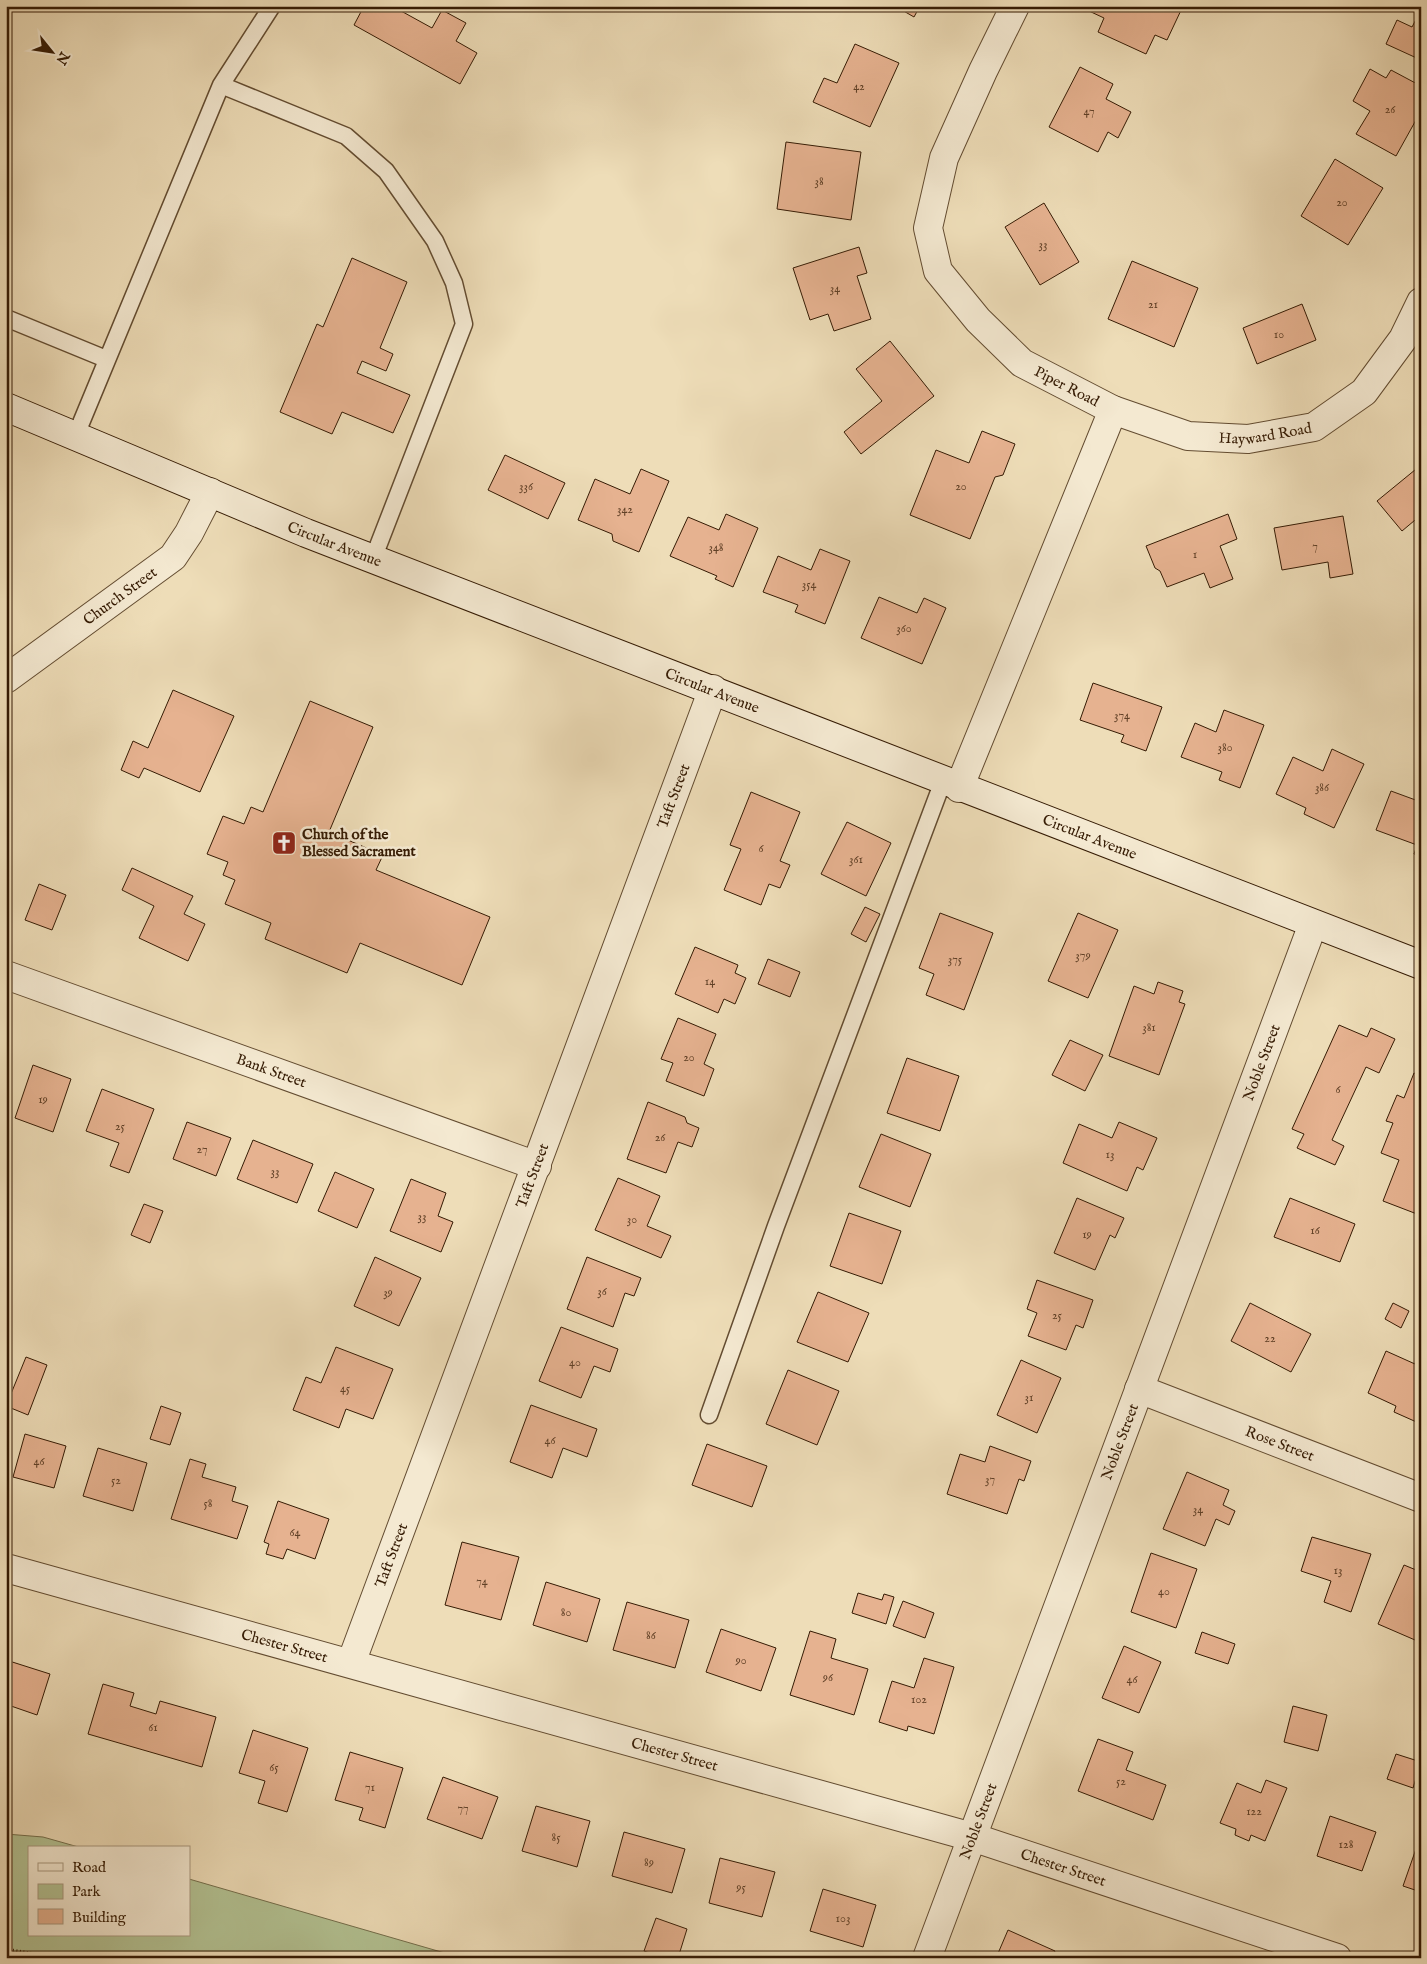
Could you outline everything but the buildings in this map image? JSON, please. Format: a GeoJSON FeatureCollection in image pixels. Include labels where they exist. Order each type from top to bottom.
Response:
{"type":"FeatureCollection","features":[{"type":"Feature","properties":{"kind":"street","name":"Piper Road"},"geometry":{"type":"LineString","coordinates":[[951,784],[1113,410],[1022,363],[978,320],[938,270],[928,228],[944,158],[983,70],[1015,6]]}},
{"type":"Feature","properties":{"kind":"street","name":"Hayward Road"},"geometry":{"type":"LineString","coordinates":[[1113,410],[1188,436],[1248,439],[1314,427],[1364,392],[1402,339],[1421,302]]}},
{"type":"Feature","properties":{"kind":"street","name":"Circular Avenue"},"geometry":{"type":"LineString","coordinates":[[6,407],[373,558],[1421,966]]}},
{"type":"Feature","properties":{"kind":"street","name":"Church Street"},"geometry":{"type":"LineString","coordinates":[[6,679],[173,557],[190,534],[210,492]]}},
{"type":"Feature","properties":{"kind":"street","name":"Taft Street"},"geometry":{"type":"LineString","coordinates":[[351,1663],[713,689]]}},
{"type":"Feature","properties":{"kind":"street","name":"Noble Street"},"geometry":{"type":"LineString","coordinates":[[927,1958],[1313,924]]}},
{"type":"Feature","properties":{"kind":"street","name":"Bank Street"},"geometry":{"type":"LineString","coordinates":[[6,975],[537,1166]]}},
{"type":"Feature","properties":{"kind":"street","name":"Rose Street"},"geometry":{"type":"LineString","coordinates":[[1139,1389],[1421,1498]]}},
{"type":"Feature","properties":{"kind":"street","name":"Chester Street"},"geometry":{"type":"LineString","coordinates":[[6,1568],[972,1837],[1338,1958]]}},
{"type":"Feature","properties":{"kind":"lane"},"geometry":{"type":"LineString","coordinates":[[76,435],[221,85],[272,6]]}},
{"type":"Feature","properties":{"kind":"lane"},"geometry":{"type":"LineString","coordinates":[[221,85],[346,136],[386,171],[435,241],[454,283],[464,324],[373,558]]}},
{"type":"Feature","properties":{"kind":"lane"},"geometry":{"type":"LineString","coordinates":[[6,318],[106,359]]}},
{"type":"Feature","properties":{"kind":"lane"},"geometry":{"type":"LineString","coordinates":[[709,1415],[776,1226],[951,784]]}},
{"type":"Feature","properties":{"kind":"path"},"geometry":{"type":"LineString","coordinates":[[6,1949],[61,1958]]}},
{"type":"Feature","properties":{"kind":"green space"},"geometry":{"type":"Polygon","coordinates":[[[6,1834],[43,1837],[75,1846],[28,1846],[28,1936],[190,1936],[190,1879],[462,1958],[6,1958],[6,1834]]]}},
{"type":"Feature","properties":{"kind":"place","name":"Church of the Blessed Sacrament"},"geometry":{"type":"Point","coordinates":[284,843]}}]}
